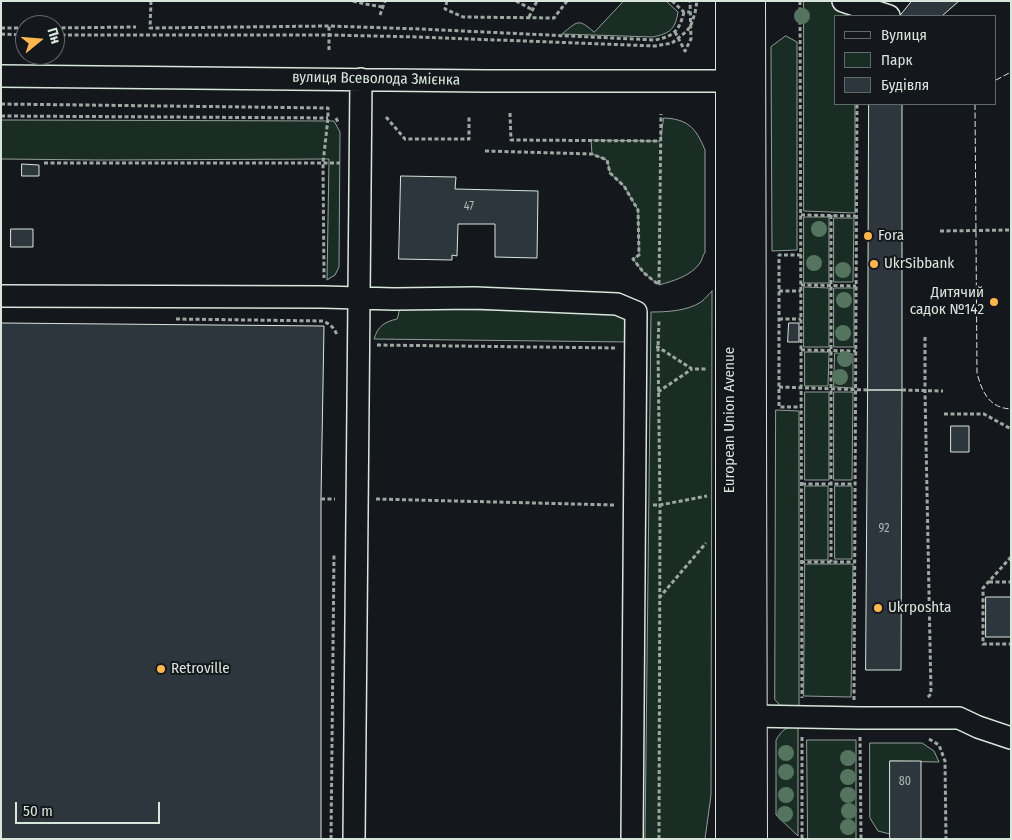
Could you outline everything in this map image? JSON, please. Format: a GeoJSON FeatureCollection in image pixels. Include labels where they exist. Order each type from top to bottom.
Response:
{"type":"FeatureCollection","features":[{"type":"Feature","properties":{"kind":"main road","name":"European Union Avenue"},"geometry":{"type":"LineString","coordinates":[[730,1],[741,81],[753,839]]}},
{"type":"Feature","properties":{"kind":"main road","name":"European Union Avenue"},"geometry":{"type":"LineString","coordinates":[[730,839],[741,81],[751,1]]}},
{"type":"Feature","properties":{"kind":"street"},"geometry":{"type":"LineString","coordinates":[[842,1],[887,15]]}},
{"type":"Feature","properties":{"kind":"street","name":"вулиця Всеволода Змієнка"},"geometry":{"type":"LineString","coordinates":[[1,76],[486,81],[741,81]]}},
{"type":"Feature","properties":{"kind":"street"},"geometry":{"type":"LineString","coordinates":[[354,839],[361,79]]}},
{"type":"Feature","properties":{"kind":"street"},"geometry":{"type":"LineString","coordinates":[[1,296],[475,298],[617,304],[636,312],[632,839]]}},
{"type":"Feature","properties":{"kind":"street"},"geometry":{"type":"LineString","coordinates":[[752,716],[806,708],[858,709],[959,718],[978,727],[1011,738]]}},
{"type":"Feature","properties":{"kind":"path"},"geometry":{"type":"LineString","coordinates":[[151,1],[150,28],[329,26],[655,40],[666,38],[676,32],[681,24],[684,12]]}},
{"type":"Feature","properties":{"kind":"path"},"geometry":{"type":"LineString","coordinates":[[353,1],[383,7]]}},
{"type":"Feature","properties":{"kind":"path"},"geometry":{"type":"LineString","coordinates":[[380,15],[385,1]]}},
{"type":"Feature","properties":{"kind":"path"},"geometry":{"type":"LineString","coordinates":[[447,1],[445,10],[463,17],[554,18],[568,1]]}},
{"type":"Feature","properties":{"kind":"path"},"geometry":{"type":"LineString","coordinates":[[516,1],[533,10]]}},
{"type":"Feature","properties":{"kind":"path"},"geometry":{"type":"LineString","coordinates":[[529,17],[537,1]]}},
{"type":"Feature","properties":{"kind":"path"},"geometry":{"type":"LineString","coordinates":[[672,1],[684,12],[690,12]]}},
{"type":"Feature","properties":{"kind":"path"},"geometry":{"type":"LineString","coordinates":[[676,32],[685,51],[691,39],[690,1]]}},
{"type":"Feature","properties":{"kind":"path"},"geometry":{"type":"LineString","coordinates":[[65,35],[329,35],[655,46],[672,43],[687,31],[696,13],[697,1]]}},
{"type":"Feature","properties":{"kind":"path"},"geometry":{"type":"LineString","coordinates":[[800,1],[802,699],[806,708],[802,839]]}},
{"type":"Feature","properties":{"kind":"path"},"geometry":{"type":"LineString","coordinates":[[329,26],[329,50]]}},
{"type":"Feature","properties":{"kind":"path"},"geometry":{"type":"LineString","coordinates":[[65,28],[136,27]]}},
{"type":"Feature","properties":{"kind":"path"},"geometry":{"type":"LineString","coordinates":[[1,28],[15,28]]}},
{"type":"Feature","properties":{"kind":"path"},"geometry":{"type":"LineString","coordinates":[[1,34],[15,35]]}},
{"type":"Feature","properties":{"kind":"path"},"geometry":{"type":"LineString","coordinates":[[1,104],[328,108],[323,163],[324,284]]}},
{"type":"Feature","properties":{"kind":"path"},"geometry":{"type":"LineString","coordinates":[[857,105],[855,562],[861,839]]}},
{"type":"Feature","properties":{"kind":"path"},"geometry":{"type":"LineString","coordinates":[[510,113],[511,140],[660,141]]}},
{"type":"Feature","properties":{"kind":"path"},"geometry":{"type":"LineString","coordinates":[[386,117],[405,139],[469,139],[469,114]]}},
{"type":"Feature","properties":{"kind":"path"},"geometry":{"type":"LineString","coordinates":[[485,151],[592,154],[607,160],[610,172],[624,186],[638,210],[639,255],[633,259],[644,273],[659,285],[661,114]]}},
{"type":"Feature","properties":{"kind":"path"},"geometry":{"type":"LineString","coordinates":[[1,116],[328,118]]}},
{"type":"Feature","properties":{"kind":"path"},"geometry":{"type":"LineString","coordinates":[[44,163],[344,163]]}},
{"type":"Feature","properties":{"kind":"path"},"geometry":{"type":"LineString","coordinates":[[801,214],[856,216]]}},
{"type":"Feature","properties":{"kind":"path"},"geometry":{"type":"LineString","coordinates":[[831,215],[832,562]]}},
{"type":"Feature","properties":{"kind":"path"},"geometry":{"type":"LineString","coordinates":[[940,230],[1011,230]]}},
{"type":"Feature","properties":{"kind":"path"},"geometry":{"type":"LineString","coordinates":[[801,255],[779,255],[779,407],[801,408]]}},
{"type":"Feature","properties":{"kind":"path"},"geometry":{"type":"LineString","coordinates":[[801,286],[856,286]]}},
{"type":"Feature","properties":{"kind":"path"},"geometry":{"type":"LineString","coordinates":[[779,291],[801,291]]}},
{"type":"Feature","properties":{"kind":"path"},"geometry":{"type":"LineString","coordinates":[[167,318],[323,321],[334,328],[337,339]]}},
{"type":"Feature","properties":{"kind":"path"},"geometry":{"type":"LineString","coordinates":[[779,319],[801,319]]}},
{"type":"Feature","properties":{"kind":"path"},"geometry":{"type":"LineString","coordinates":[[659,320],[659,839]]}},
{"type":"Feature","properties":{"kind":"path"},"geometry":{"type":"LineString","coordinates":[[925,337],[931,694],[925,699]]}},
{"type":"Feature","properties":{"kind":"path"},"geometry":{"type":"LineString","coordinates":[[370,345],[621,348]]}},
{"type":"Feature","properties":{"kind":"path"},"geometry":{"type":"LineString","coordinates":[[658,347],[692,369]]}},
{"type":"Feature","properties":{"kind":"path"},"geometry":{"type":"LineString","coordinates":[[801,350],[856,351]]}},
{"type":"Feature","properties":{"kind":"path"},"geometry":{"type":"LineString","coordinates":[[658,392],[692,369],[706,368]]}},
{"type":"Feature","properties":{"kind":"path"},"geometry":{"type":"LineString","coordinates":[[779,388],[868,390]]}},
{"type":"Feature","properties":{"kind":"path"},"geometry":{"type":"LineString","coordinates":[[902,390],[943,391]]}},
{"type":"Feature","properties":{"kind":"path"},"geometry":{"type":"LineString","coordinates":[[944,414],[984,414],[1011,429]]}},
{"type":"Feature","properties":{"kind":"path"},"geometry":{"type":"LineString","coordinates":[[802,484],[855,484]]}},
{"type":"Feature","properties":{"kind":"path"},"geometry":{"type":"LineString","coordinates":[[322,499],[335,499],[335,490]]}},
{"type":"Feature","properties":{"kind":"path"},"geometry":{"type":"LineString","coordinates":[[660,505],[707,496],[707,505]]}},
{"type":"Feature","properties":{"kind":"path"},"geometry":{"type":"LineString","coordinates":[[373,498],[618,505]]}},
{"type":"Feature","properties":{"kind":"path"},"geometry":{"type":"LineString","coordinates":[[659,598],[707,542]]}},
{"type":"Feature","properties":{"kind":"path"},"geometry":{"type":"LineString","coordinates":[[331,839],[334,549]]}},
{"type":"Feature","properties":{"kind":"path"},"geometry":{"type":"LineString","coordinates":[[1011,557],[983,588],[983,644],[1011,644]]}},
{"type":"Feature","properties":{"kind":"path"},"geometry":{"type":"LineString","coordinates":[[802,562],[855,562]]}},
{"type":"Feature","properties":{"kind":"path"},"geometry":{"type":"LineString","coordinates":[[988,582],[1011,582]]}},
{"type":"Feature","properties":{"kind":"path"},"geometry":{"type":"LineString","coordinates":[[845,699],[858,709]]}},
{"type":"Feature","properties":{"kind":"path"},"geometry":{"type":"LineString","coordinates":[[924,736],[939,745],[945,762],[946,839]]}},
{"type":"Feature","properties":{"kind":"green space"},"geometry":{"type":"Polygon","coordinates":[[[624,1],[666,1],[678,12],[675,23],[668,32],[653,37],[562,34],[578,23],[594,32],[624,1]]]}},
{"type":"Feature","properties":{"kind":"green space"},"geometry":{"type":"Polygon","coordinates":[[[804,1],[835,1],[872,15],[834,15],[834,105],[855,105],[855,213],[804,211],[804,1]]]}},
{"type":"Feature","properties":{"kind":"green space"},"geometry":{"type":"Polygon","coordinates":[[[786,36],[797,42],[797,250],[772,251],[771,47],[786,36]]]}},
{"type":"Feature","properties":{"kind":"green space"},"geometry":{"type":"Polygon","coordinates":[[[664,118],[679,120],[690,126],[705,150],[705,252],[700,263],[692,271],[670,282],[659,285],[644,273],[633,259],[639,255],[638,210],[624,186],[610,173],[607,160],[592,154],[591,140],[660,141],[664,118]]]}},
{"type":"Feature","properties":{"kind":"green space"},"geometry":{"type":"Polygon","coordinates":[[[1,120],[334,121],[340,132],[339,267],[335,275],[327,280],[329,159],[1,159],[1,120]]]}},
{"type":"Feature","properties":{"kind":"green space"},"geometry":{"type":"Polygon","coordinates":[[[804,217],[829,217],[829,283],[804,283],[804,217]]]}},
{"type":"Feature","properties":{"kind":"green space"},"geometry":{"type":"Polygon","coordinates":[[[834,218],[854,218],[853,282],[834,282],[834,218]]]}},
{"type":"Feature","properties":{"kind":"green space"},"geometry":{"type":"Polygon","coordinates":[[[804,287],[829,288],[829,347],[804,347],[804,287]]]}},
{"type":"Feature","properties":{"kind":"green space"},"geometry":{"type":"Polygon","coordinates":[[[834,288],[854,288],[854,347],[834,347],[834,288]]]}},
{"type":"Feature","properties":{"kind":"green space"},"geometry":{"type":"Polygon","coordinates":[[[712,291],[711,795],[705,839],[645,839],[651,312],[690,307],[701,302],[712,291]]]}},
{"type":"Feature","properties":{"kind":"green space"},"geometry":{"type":"Polygon","coordinates":[[[400,309],[618,311],[627,316],[629,342],[374,339],[382,325],[397,319],[400,309]]]}},
{"type":"Feature","properties":{"kind":"green space"},"geometry":{"type":"Polygon","coordinates":[[[805,352],[829,352],[828,386],[805,386],[805,352]]]}},
{"type":"Feature","properties":{"kind":"green space"},"geometry":{"type":"Polygon","coordinates":[[[835,353],[853,354],[853,388],[834,387],[835,353]]]}},
{"type":"Feature","properties":{"kind":"green space"},"geometry":{"type":"Polygon","coordinates":[[[805,392],[829,392],[829,480],[805,480],[805,392]]]}},
{"type":"Feature","properties":{"kind":"green space"},"geometry":{"type":"Polygon","coordinates":[[[834,392],[853,392],[852,480],[834,480],[834,392]]]}},
{"type":"Feature","properties":{"kind":"green space"},"geometry":{"type":"Polygon","coordinates":[[[776,410],[799,411],[799,708],[781,706],[775,700],[776,410]]]}},
{"type":"Feature","properties":{"kind":"green space"},"geometry":{"type":"Polygon","coordinates":[[[805,486],[828,486],[828,560],[805,560],[805,486]]]}},
{"type":"Feature","properties":{"kind":"green space"},"geometry":{"type":"Polygon","coordinates":[[[835,486],[852,486],[852,559],[835,559],[835,486]]]}},
{"type":"Feature","properties":{"kind":"green space"},"geometry":{"type":"Polygon","coordinates":[[[805,564],[853,564],[851,697],[804,696],[805,564]]]}},
{"type":"Feature","properties":{"kind":"green space"},"geometry":{"type":"Polygon","coordinates":[[[798,726],[798,836],[776,815],[776,740],[784,730],[798,726]]]}},
{"type":"Feature","properties":{"kind":"green space"},"geometry":{"type":"Polygon","coordinates":[[[807,740],[856,740],[856,839],[808,839],[807,740]]]}},
{"type":"Feature","properties":{"kind":"green space"},"geometry":{"type":"Polygon","coordinates":[[[870,743],[922,743],[934,751],[939,762],[890,761],[890,834],[878,831],[870,818],[870,743]]]}},
{"type":"Feature","properties":{"kind":"building"},"geometry":{"type":"Polygon","coordinates":[[[912,1],[959,1],[943,15],[901,15],[912,1]]]}},
{"type":"Feature","properties":{"kind":"building"},"geometry":{"type":"Polygon","coordinates":[[[869,105],[902,105],[902,390],[868,390],[869,105]]]}},
{"type":"Feature","properties":{"kind":"building"},"geometry":{"type":"Polygon","coordinates":[[[22,164],[39,165],[39,176],[22,176],[22,164]]]}},
{"type":"Feature","properties":{"kind":"building"},"geometry":{"type":"Polygon","coordinates":[[[401,176],[456,177],[455,189],[538,191],[537,258],[495,257],[495,224],[458,224],[457,256],[452,255],[452,260],[399,259],[401,176]]]}},
{"type":"Feature","properties":{"kind":"building"},"geometry":{"type":"Polygon","coordinates":[[[11,229],[33,229],[33,247],[11,247],[11,229]]]}},
{"type":"Feature","properties":{"kind":"building","name":"Retroville"},"geometry":{"type":"Polygon","coordinates":[[[1,323],[324,326],[321,499],[321,839],[1,839],[1,323]]]}},
{"type":"Feature","properties":{"kind":"building"},"geometry":{"type":"Polygon","coordinates":[[[789,323],[799,323],[799,342],[788,342],[789,323]]]}},
{"type":"Feature","properties":{"kind":"building"},"geometry":{"type":"Polygon","coordinates":[[[868,390],[902,390],[901,670],[866,670],[868,390]]]}},
{"type":"Feature","properties":{"kind":"building"},"geometry":{"type":"Polygon","coordinates":[[[951,426],[969,426],[969,452],[951,452],[951,426]]]}},
{"type":"Feature","properties":{"kind":"building"},"geometry":{"type":"Polygon","coordinates":[[[986,597],[1011,597],[1011,637],[986,637],[986,597]]]}},
{"type":"Feature","properties":{"kind":"building"},"geometry":{"type":"Polygon","coordinates":[[[890,761],[921,761],[921,839],[890,839],[890,761]]]}},
{"type":"Feature","properties":{"kind":"fence"},"geometry":{"type":"LineString","coordinates":[[997,79],[1011,72]]}},
{"type":"Feature","properties":{"kind":"fence"},"geometry":{"type":"LineString","coordinates":[[975,105],[977,373],[981,386],[988,398],[997,406],[1011,409]]}},
{"type":"Feature","properties":{"kind":"place","name":"Fora"},"geometry":{"type":"Point","coordinates":[868,236]}},
{"type":"Feature","properties":{"kind":"place","name":"UkrSibbank"},"geometry":{"type":"Point","coordinates":[874,264]}},
{"type":"Feature","properties":{"kind":"place","name":"Дитячий садок №142"},"geometry":{"type":"Point","coordinates":[994,302]}},
{"type":"Feature","properties":{"kind":"place","name":"Ukrposhta"},"geometry":{"type":"Point","coordinates":[878,608]}},
{"type":"Feature","properties":{"kind":"place","name":"Retroville"},"geometry":{"type":"Point","coordinates":[161,669]}}]}
